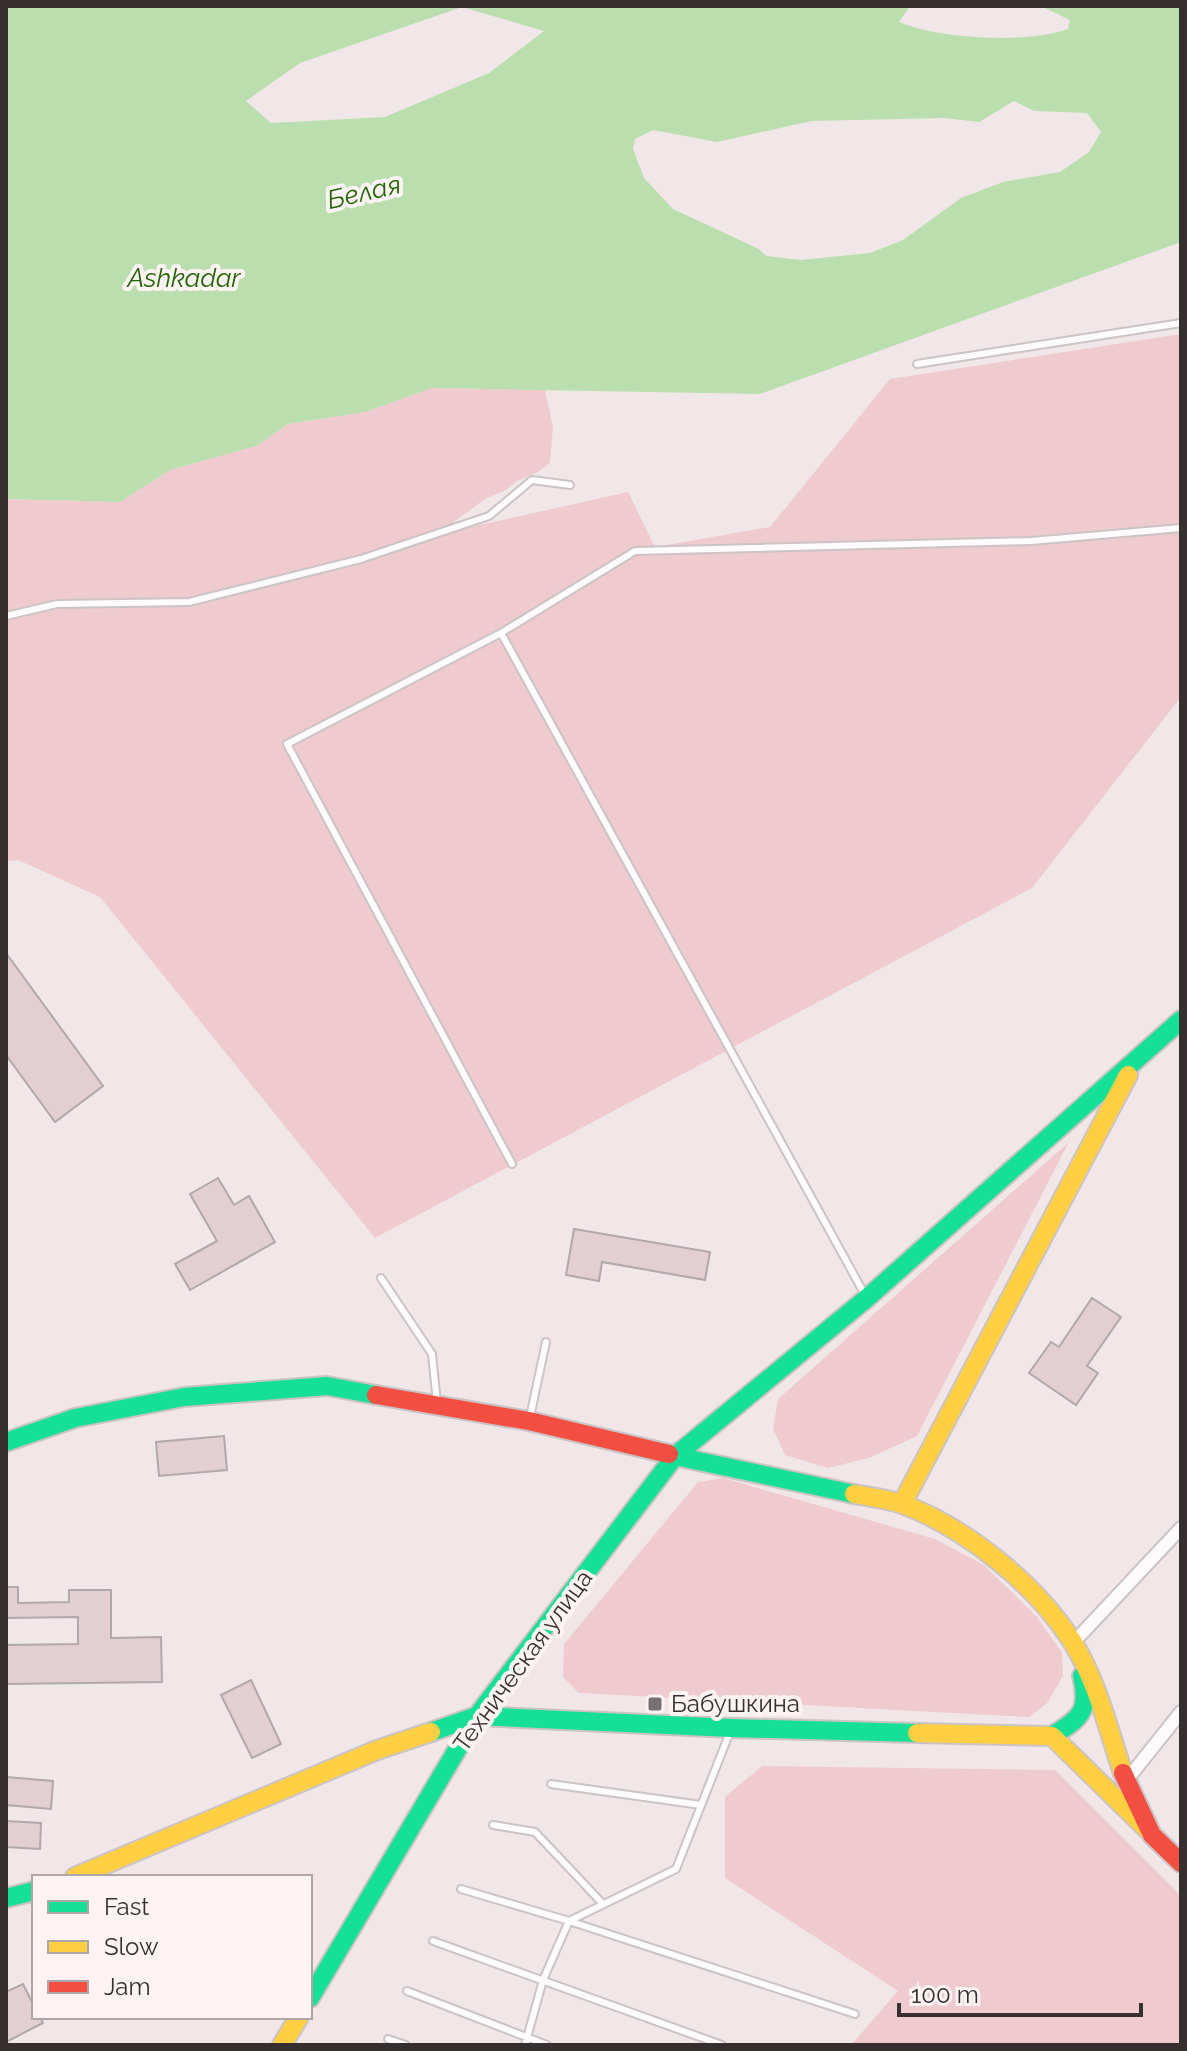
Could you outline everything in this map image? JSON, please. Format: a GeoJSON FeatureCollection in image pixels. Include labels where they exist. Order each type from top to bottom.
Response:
{"type":"FeatureCollection","features":[{"type":"Feature","properties":{"kind":"main road","name":"Техническая улица"},"geometry":{"type":"LineString","coordinates":[[312,1995],[477,1716],[675,1456],[867,1298],[1181,1020]]}},
{"type":"Feature","properties":{"kind":"main road"},"geometry":{"type":"LineString","coordinates":[[902,1504],[1133,1065]]}},
{"type":"Feature","properties":{"kind":"main road"},"geometry":{"type":"LineString","coordinates":[[6,1442],[75,1418],[184,1397],[327,1386],[529,1421],[675,1456],[902,1504],[961,1534],[1002,1562],[1051,1614],[1073,1643],[1094,1689],[1126,1781],[1152,1835]]}},
{"type":"Feature","properties":{"kind":"main road"},"geometry":{"type":"LineString","coordinates":[[80,1875],[377,1750],[477,1716],[731,1728],[1052,1736],[1085,1712],[1087,1702],[1073,1643]]}},
{"type":"Feature","properties":{"kind":"main road"},"geometry":{"type":"LineString","coordinates":[[1052,1736],[1181,1863]]}},
{"type":"Feature","properties":{"kind":"main road"},"geometry":{"type":"LineString","coordinates":[[6,1898],[32,1892]]}},
{"type":"Feature","properties":{"kind":"main road"},"geometry":{"type":"LineString","coordinates":[[282,2045],[298,2019]]}},
{"type":"Feature","properties":{"kind":"street"},"geometry":{"type":"LineString","coordinates":[[1073,1643],[1181,1528]]}},
{"type":"Feature","properties":{"kind":"street"},"geometry":{"type":"LineString","coordinates":[[1126,1781],[1181,1712]]}},
{"type":"Feature","properties":{"kind":"lane"},"geometry":{"type":"LineString","coordinates":[[917,364],[1181,323]]}},
{"type":"Feature","properties":{"kind":"lane"},"geometry":{"type":"LineString","coordinates":[[6,616],[57,604],[189,602],[361,559],[489,516],[532,480],[570,485]]}},
{"type":"Feature","properties":{"kind":"lane"},"geometry":{"type":"LineString","coordinates":[[512,1164],[287,744],[501,633],[635,551],[1031,541],[1181,528]]}},
{"type":"Feature","properties":{"kind":"lane"},"geometry":{"type":"LineString","coordinates":[[501,633],[808,1196],[867,1298]]}},
{"type":"Feature","properties":{"kind":"lane"},"geometry":{"type":"LineString","coordinates":[[381,1278],[432,1354],[438,1405]]}},
{"type":"Feature","properties":{"kind":"lane"},"geometry":{"type":"LineString","coordinates":[[529,1421],[546,1342]]}},
{"type":"Feature","properties":{"kind":"lane"},"geometry":{"type":"LineString","coordinates":[[526,2042],[543,1980],[569,1921],[676,1869],[731,1728]]}},
{"type":"Feature","properties":{"kind":"lane"},"geometry":{"type":"LineString","coordinates":[[551,1784],[701,1805]]}},
{"type":"Feature","properties":{"kind":"lane"},"geometry":{"type":"LineString","coordinates":[[493,1825],[535,1832],[603,1904]]}},
{"type":"Feature","properties":{"kind":"lane"},"geometry":{"type":"LineString","coordinates":[[461,1889],[855,2014]]}},
{"type":"Feature","properties":{"kind":"lane"},"geometry":{"type":"LineString","coordinates":[[433,1941],[722,2045]]}},
{"type":"Feature","properties":{"kind":"lane"},"geometry":{"type":"LineString","coordinates":[[407,1991],[526,2042],[547,2045]]}},
{"type":"Feature","properties":{"kind":"lane"},"geometry":{"type":"LineString","coordinates":[[388,2039],[406,2045]]}},
{"type":"Feature","properties":{"kind":"shaded area"},"geometry":{"type":"Polygon","coordinates":[[[1181,334],[1181,697],[1032,888],[375,1238],[100,897],[18,860],[6,861],[6,499],[120,502],[170,470],[256,446],[288,424],[365,412],[432,388],[545,390],[553,427],[550,463],[485,499],[455,521],[449,532],[628,492],[655,547],[770,527],[890,379],[1181,334]]]}},
{"type":"Feature","properties":{"kind":"shaded area"},"geometry":{"type":"Polygon","coordinates":[[[1069,1142],[917,1436],[869,1458],[828,1468],[785,1455],[773,1429],[778,1399],[1069,1142]]]}},
{"type":"Feature","properties":{"kind":"shaded area"},"geometry":{"type":"Polygon","coordinates":[[[723,1478],[935,1539],[984,1565],[1037,1617],[1062,1653],[1063,1676],[1047,1703],[1029,1717],[579,1693],[563,1677],[564,1644],[698,1482],[723,1478]]]}},
{"type":"Feature","properties":{"kind":"shaded area"},"geometry":{"type":"Polygon","coordinates":[[[762,1766],[1055,1770],[1181,1896],[1181,2045],[851,2045],[898,1991],[725,1878],[725,1797],[762,1766]]]}},
{"type":"Feature","properties":{"kind":"water","name":"Ashkadar"},"geometry":{"type":"Polygon","coordinates":[[[910,6],[899,22],[960,36],[1007,38],[1051,34],[1068,29],[1070,20],[1041,6],[1181,6],[1181,242],[760,394],[432,388],[365,412],[288,424],[256,446],[170,470],[120,502],[6,499],[6,8],[910,6]],[[462,7],[300,63],[246,101],[271,123],[385,117],[489,73],[544,31],[462,7]],[[1014,101],[979,122],[945,118],[811,121],[717,142],[653,130],[635,139],[633,149],[644,178],[673,209],[759,249],[766,256],[801,260],[870,253],[903,240],[961,198],[1003,182],[1060,172],[1089,152],[1101,132],[1087,113],[1034,111],[1014,101]]]}},
{"type":"Feature","properties":{"kind":"building"},"geometry":{"type":"Polygon","coordinates":[[[6,953],[103,1086],[55,1122],[6,1055],[6,953]]]}},
{"type":"Feature","properties":{"kind":"building"},"geometry":{"type":"Polygon","coordinates":[[[218,1178],[234,1205],[249,1196],[275,1242],[190,1290],[175,1264],[217,1241],[190,1194],[218,1178]]]}},
{"type":"Feature","properties":{"kind":"building"},"geometry":{"type":"Polygon","coordinates":[[[574,1229],[710,1252],[705,1280],[602,1262],[599,1281],[566,1275],[574,1229]]]}},
{"type":"Feature","properties":{"kind":"building"},"geometry":{"type":"Polygon","coordinates":[[[1092,1298],[1121,1317],[1087,1366],[1098,1373],[1076,1405],[1029,1373],[1051,1342],[1059,1347],[1092,1298]]]}},
{"type":"Feature","properties":{"kind":"building"},"geometry":{"type":"Polygon","coordinates":[[[224,1436],[227,1470],[159,1476],[156,1442],[224,1436]]]}},
{"type":"Feature","properties":{"kind":"building"},"geometry":{"type":"Polygon","coordinates":[[[6,1587],[18,1587],[18,1603],[69,1602],[69,1590],[111,1590],[111,1638],[161,1637],[162,1682],[6,1684],[6,1645],[78,1644],[78,1617],[6,1618],[6,1587]]]}},
{"type":"Feature","properties":{"kind":"building"},"geometry":{"type":"Polygon","coordinates":[[[251,1680],[281,1744],[252,1758],[221,1695],[251,1680]]]}},
{"type":"Feature","properties":{"kind":"building"},"geometry":{"type":"Polygon","coordinates":[[[6,1777],[53,1781],[51,1809],[6,1805],[6,1777]]]}},
{"type":"Feature","properties":{"kind":"building"},"geometry":{"type":"Polygon","coordinates":[[[6,1821],[41,1823],[40,1849],[6,1847],[6,1821]]]}},
{"type":"Feature","properties":{"kind":"building"},"geometry":{"type":"Polygon","coordinates":[[[23,1984],[32,2002],[32,2019],[41,2019],[43,2023],[6,2042],[6,1992],[23,1984]]]}},
{"type":"Feature","properties":{"kind":"traffic: fast"},"geometry":{"type":"LineString","coordinates":[[669,1454],[675,1456],[867,1298],[1181,1020]]}},
{"type":"Feature","properties":{"kind":"traffic: fast"},"geometry":{"type":"LineString","coordinates":[[6,1442],[75,1418],[184,1397],[327,1386],[376,1395]]}},
{"type":"Feature","properties":{"kind":"traffic: fast"},"geometry":{"type":"LineString","coordinates":[[312,1995],[477,1716],[675,1456],[854,1494]]}},
{"type":"Feature","properties":{"kind":"traffic: fast"},"geometry":{"type":"LineString","coordinates":[[1052,1736],[1081,1712],[1085,1698],[1082,1676]]}},
{"type":"Feature","properties":{"kind":"traffic: fast"},"geometry":{"type":"LineString","coordinates":[[431,1732],[477,1716],[917,1733]]}},
{"type":"Feature","properties":{"kind":"traffic: fast"},"geometry":{"type":"LineString","coordinates":[[6,1898],[32,1892]]}},
{"type":"Feature","properties":{"kind":"traffic: slow"},"geometry":{"type":"LineString","coordinates":[[902,1504],[1128,1075]]}},
{"type":"Feature","properties":{"kind":"traffic: slow"},"geometry":{"type":"LineString","coordinates":[[854,1494],[902,1504],[951,1528],[998,1560],[1039,1599],[1081,1656],[1123,1773]]}},
{"type":"Feature","properties":{"kind":"traffic: slow"},"geometry":{"type":"LineString","coordinates":[[80,1875],[377,1750],[431,1732]]}},
{"type":"Feature","properties":{"kind":"traffic: slow"},"geometry":{"type":"LineString","coordinates":[[917,1733],[1052,1736],[1148,1830]]}},
{"type":"Feature","properties":{"kind":"traffic: slow"},"geometry":{"type":"LineString","coordinates":[[282,2045],[298,2019]]}},
{"type":"Feature","properties":{"kind":"traffic: jam"},"geometry":{"type":"LineString","coordinates":[[376,1395],[529,1421],[669,1454]]}},
{"type":"Feature","properties":{"kind":"traffic: jam"},"geometry":{"type":"LineString","coordinates":[[1123,1773],[1152,1835],[1181,1863]]}},
{"type":"Feature","properties":{"kind":"place","name":"Бабушкина"},"geometry":{"type":"Point","coordinates":[655,1704]}},
{"type":"Feature","properties":{"kind":"water label","name":"Белая"},"geometry":{"type":"Point","coordinates":[364,192]}}]}
